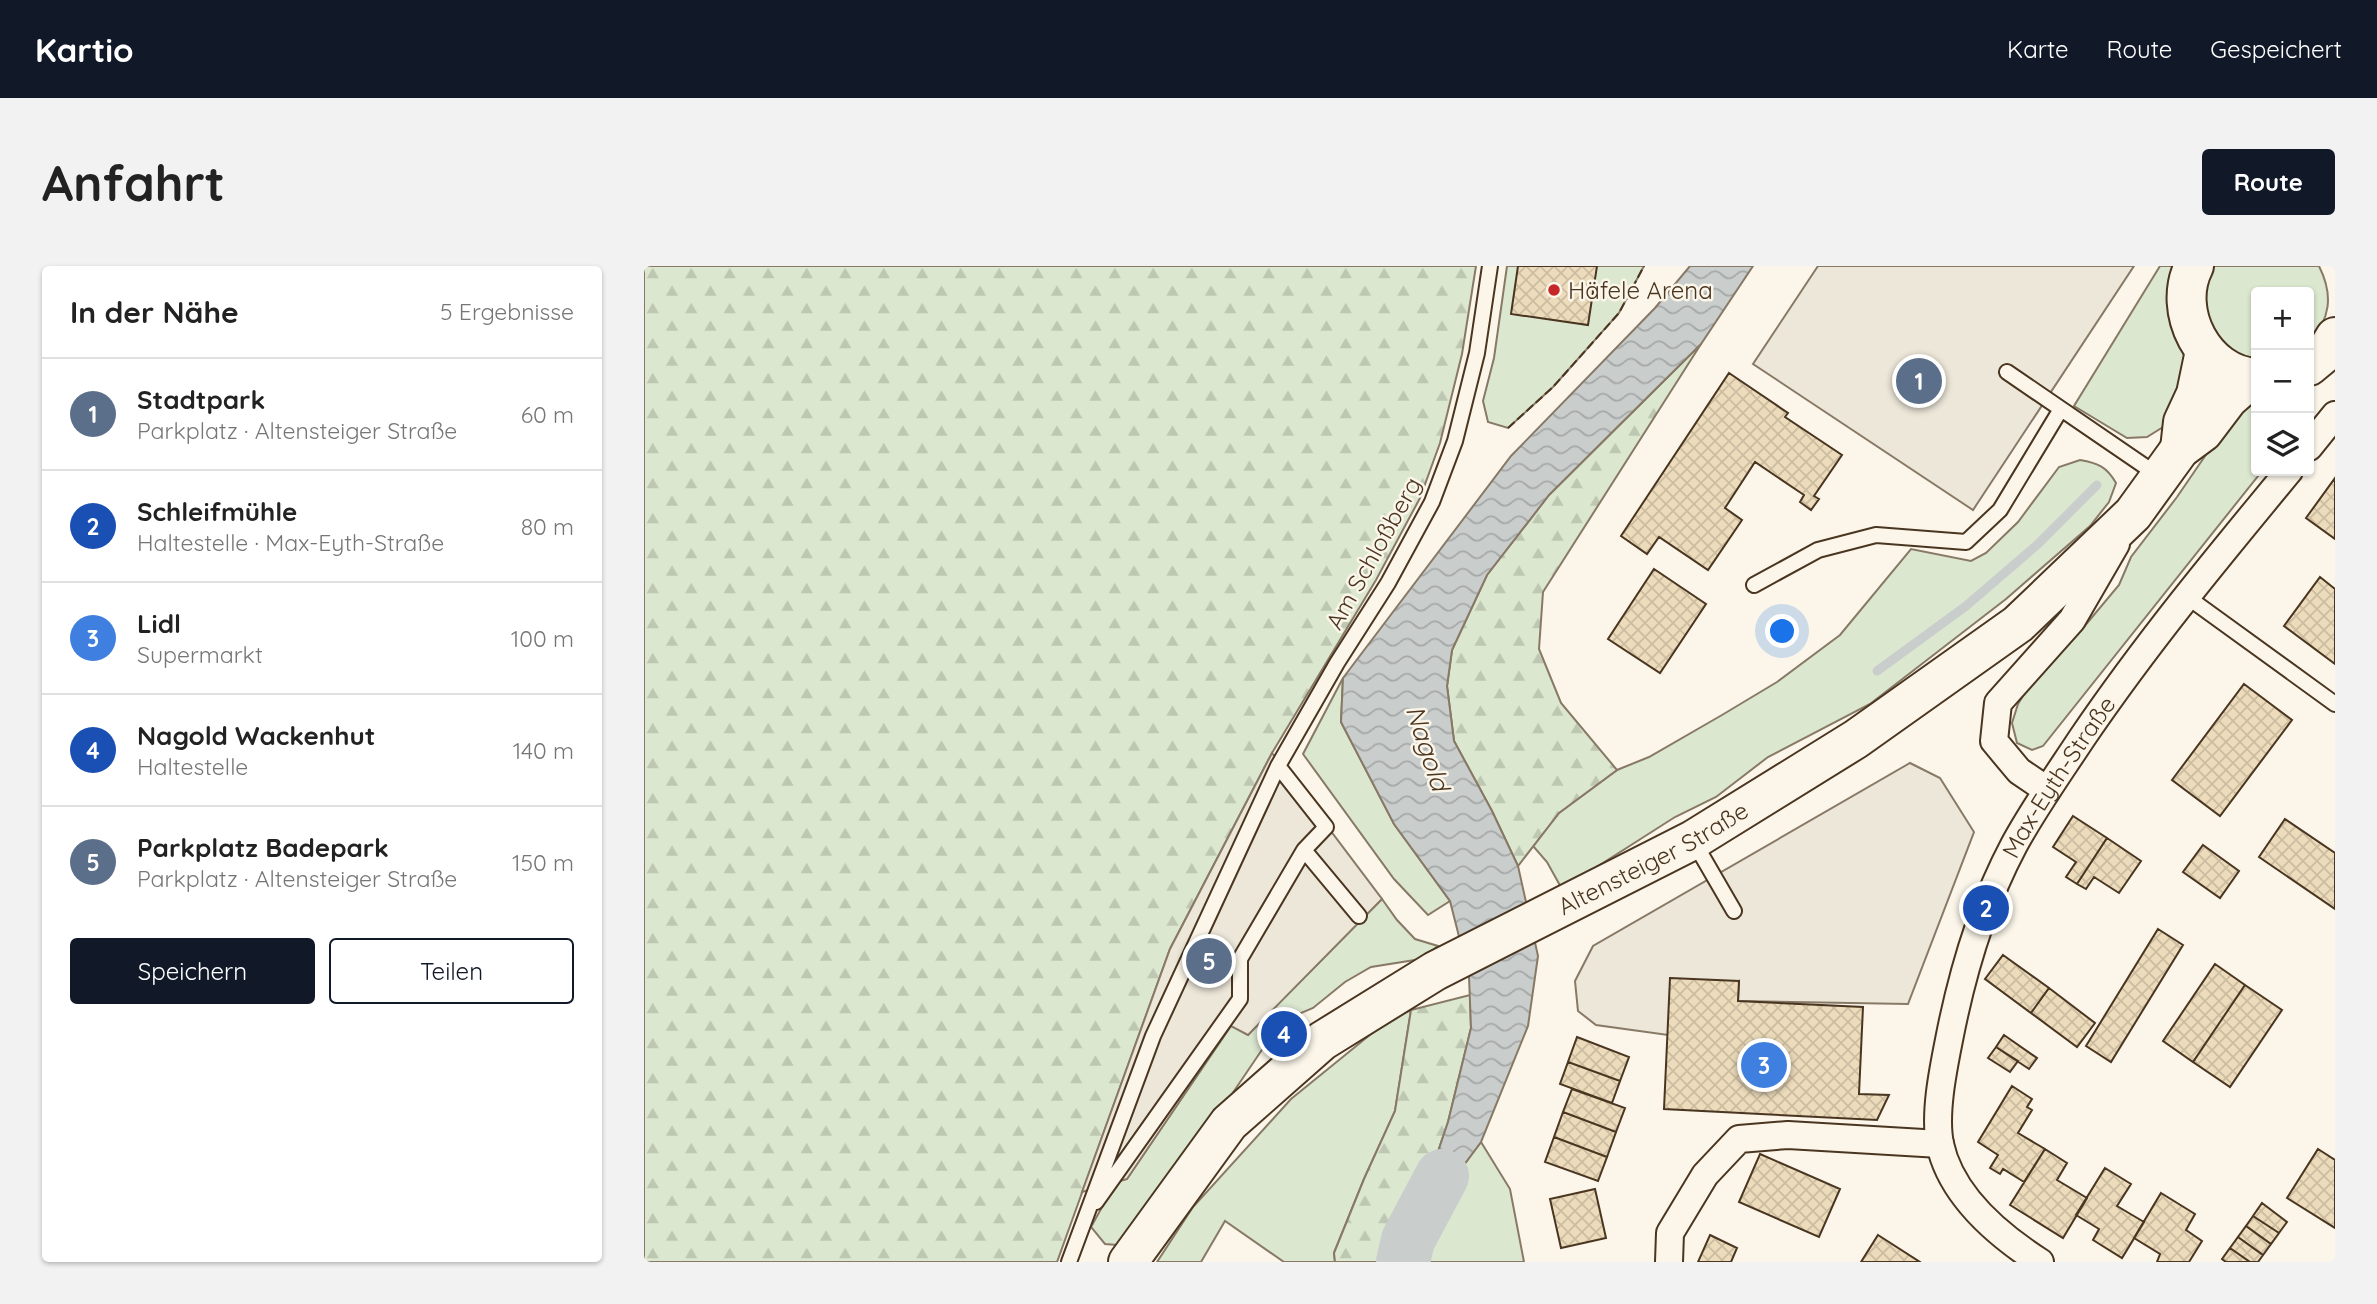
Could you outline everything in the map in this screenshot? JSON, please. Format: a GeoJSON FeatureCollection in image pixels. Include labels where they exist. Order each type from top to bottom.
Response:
{"type":"FeatureCollection","features":[{"type":"Feature","properties":{"kind":"main road"},"geometry":{"type":"LineString","coordinates":[[2194,266],[2186,302],[2191,328],[2205,351],[2226,369],[2251,377]]}},
{"type":"Feature","properties":{"kind":"main road"},"geometry":{"type":"LineString","coordinates":[[2314,362],[2326,352],[2335,337]]}},
{"type":"Feature","properties":{"kind":"main road"},"geometry":{"type":"LineString","coordinates":[[2170,463],[2183,422],[2196,394],[2205,351]]}},
{"type":"Feature","properties":{"kind":"main road"},"geometry":{"type":"LineString","coordinates":[[2170,463],[2203,432],[2228,399],[2251,380]]}},
{"type":"Feature","properties":{"kind":"main road","name":"Altensteiger Straße"},"geometry":{"type":"LineString","coordinates":[[1128,1262],[1229,1123],[1322,1041],[1435,971],[1693,840],[1856,739],[2018,624],[2133,514],[2170,463]]}},
{"type":"Feature","properties":{"kind":"street"},"geometry":{"type":"LineString","coordinates":[[2314,441],[2335,415]]}},
{"type":"Feature","properties":{"kind":"street","name":"Max-Eyth-Straße"},"geometry":{"type":"LineString","coordinates":[[2040,1262],[2022,1251],[1975,1211],[1953,1177],[1940,1144],[1939,1092],[1967,963],[1986,908],[2014,845],[2047,790],[2124,677],[2186,596],[2285,476]]}},
{"type":"Feature","properties":{"kind":"street"},"geometry":{"type":"LineString","coordinates":[[2047,790],[2019,771],[1994,741],[1998,703],[2072,620],[2133,514]]}},
{"type":"Feature","properties":{"kind":"street"},"geometry":{"type":"LineString","coordinates":[[1669,1262],[1670,1233],[1705,1175],[1739,1139],[1787,1135],[1940,1144]]}},
{"type":"Feature","properties":{"kind":"lane","name":"Am Schloßberg"},"geometry":{"type":"LineString","coordinates":[[1083,1220],[1153,1036],[1278,766],[1337,663],[1388,583],[1432,502],[1455,441],[1477,353],[1490,266]]}},
{"type":"Feature","properties":{"kind":"lane"},"geometry":{"type":"LineString","coordinates":[[2007,372],[2061,409],[2170,463]]}},
{"type":"Feature","properties":{"kind":"lane"},"geometry":{"type":"LineString","coordinates":[[1754,585],[1818,550],[1876,535],[1966,542],[2000,510],[2061,409]]}},
{"type":"Feature","properties":{"kind":"lane"},"geometry":{"type":"LineString","coordinates":[[2186,596],[2335,704]]}},
{"type":"Feature","properties":{"kind":"lane"},"geometry":{"type":"LineString","coordinates":[[1069,1262],[1083,1220],[1240,999],[1240,959],[1304,850],[1326,827],[1278,766]]}},
{"type":"Feature","properties":{"kind":"lane"},"geometry":{"type":"LineString","coordinates":[[1693,840],[1734,911]]}},
{"type":"Feature","properties":{"kind":"lane"},"geometry":{"type":"LineString","coordinates":[[1304,850],[1359,916]]}},
{"type":"Feature","properties":{"kind":"green space"},"geometry":{"type":"Polygon","coordinates":[[[644,266],[1476,266],[1462,354],[1440,443],[1420,498],[1376,580],[1272,753],[1170,949],[1057,1262],[644,1262],[644,266]]]}},
{"type":"Feature","properties":{"kind":"green space"},"geometry":{"type":"Polygon","coordinates":[[[1507,266],[1644,266],[1619,313],[1553,387],[1508,428],[1488,422],[1483,401],[1494,358],[1507,266]]]}},
{"type":"Feature","properties":{"kind":"green space"},"geometry":{"type":"Polygon","coordinates":[[[2160,266],[2184,266],[2189,364],[2171,422],[2147,437],[2127,438],[2074,406],[2160,266]]]}},
{"type":"Feature","properties":{"kind":"green space"},"geometry":{"type":"Polygon","coordinates":[[[2213,266],[2319,266],[2328,297],[2322,325],[2314,338],[2314,287],[2251,287],[2251,359],[2235,354],[2217,338],[2205,316],[2203,292],[2213,266]]]}},
{"type":"Feature","properties":{"kind":"green space"},"geometry":{"type":"Polygon","coordinates":[[[1701,344],[1543,592],[1539,649],[1561,703],[1617,770],[1559,813],[1518,866],[1454,741],[1447,686],[1452,650],[1487,575],[1549,495],[1701,344]]]}},
{"type":"Feature","properties":{"kind":"green space"},"geometry":{"type":"Polygon","coordinates":[[[2251,399],[2251,476],[2258,476],[2043,746],[2032,750],[2017,743],[2012,723],[2018,704],[2031,683],[2078,634],[2119,585],[2131,557],[2177,497],[2240,405],[2251,399]]]}},
{"type":"Feature","properties":{"kind":"green space"},"geometry":{"type":"Polygon","coordinates":[[[2080,460],[2101,467],[2113,478],[2116,483],[2109,502],[2090,526],[2006,599],[1870,704],[1768,757],[1716,797],[1675,817],[1562,889],[1547,862],[1533,846],[1559,813],[1617,770],[1649,757],[1777,682],[1840,635],[1911,549],[1971,561],[1986,553],[2018,522],[2059,467],[2080,460]]]}},
{"type":"Feature","properties":{"kind":"green space"},"geometry":{"type":"Polygon","coordinates":[[[1343,678],[1341,722],[1394,824],[1450,901],[1428,915],[1394,879],[1303,754],[1343,678]]]}},
{"type":"Feature","properties":{"kind":"green space"},"geometry":{"type":"Polygon","coordinates":[[[1382,899],[1415,939],[1438,946],[1421,959],[1371,967],[1345,982],[1313,1008],[1287,1019],[1272,1010],[1382,899]]]}},
{"type":"Feature","properties":{"kind":"green space"},"geometry":{"type":"Polygon","coordinates":[[[1470,995],[1471,1028],[1448,1122],[1408,1240],[1412,1262],[1335,1262],[1334,1253],[1395,1111],[1411,1010],[1470,995]]]}},
{"type":"Feature","properties":{"kind":"green space"},"geometry":{"type":"Polygon","coordinates":[[[1411,1010],[1395,1111],[1334,1253],[1335,1262],[1284,1262],[1225,1221],[1201,1262],[1157,1262],[1193,1207],[1291,1099],[1387,1021],[1411,1010]]]}},
{"type":"Feature","properties":{"kind":"green space"},"geometry":{"type":"Polygon","coordinates":[[[1258,1024],[1272,1035],[1211,1125],[1117,1245],[1105,1244],[1091,1227],[1116,1182],[1127,1179],[1231,1025],[1248,1035],[1258,1024]]]}},
{"type":"Feature","properties":{"kind":"green space"},"geometry":{"type":"Polygon","coordinates":[[[1481,1142],[1510,1189],[1524,1262],[1412,1262],[1408,1240],[1481,1142]]]}},
{"type":"Feature","properties":{"kind":"shaded area"},"geometry":{"type":"Polygon","coordinates":[[[1818,266],[2134,266],[1973,510],[1753,364],[1818,266]]]}},
{"type":"Feature","properties":{"kind":"shaded area"},"geometry":{"type":"Polygon","coordinates":[[[1272,753],[1382,899],[1248,1035],[1231,1026],[1127,1179],[1082,1192],[1170,949],[1272,753]]]}},
{"type":"Feature","properties":{"kind":"shaded area"},"geometry":{"type":"Polygon","coordinates":[[[1910,763],[1940,778],[1974,832],[1908,1004],[1738,1001],[1739,981],[1668,1035],[1596,1025],[1578,1011],[1575,981],[1593,946],[1910,763]]]}},
{"type":"Feature","properties":{"kind":"water"},"geometry":{"type":"Polygon","coordinates":[[[1690,266],[1753,266],[1701,344],[1549,495],[1487,575],[1452,650],[1447,686],[1454,741],[1518,866],[1538,956],[1528,1026],[1481,1142],[1408,1240],[1448,1122],[1471,1028],[1469,976],[1450,901],[1394,824],[1341,722],[1343,678],[1511,456],[1655,308],[1690,266]]]}},
{"type":"Feature","properties":{"kind":"building","name":"Häfele Arena"},"geometry":{"type":"Polygon","coordinates":[[[1518,266],[1597,266],[1588,325],[1511,314],[1518,266]]]}},
{"type":"Feature","properties":{"kind":"building"},"geometry":{"type":"Polygon","coordinates":[[[1729,373],[1788,413],[1785,417],[1842,455],[1814,496],[1819,499],[1811,510],[1800,502],[1804,495],[1755,462],[1725,508],[1742,520],[1708,570],[1659,537],[1647,554],[1621,536],[1729,373]]]}},
{"type":"Feature","properties":{"kind":"building"},"geometry":{"type":"Polygon","coordinates":[[[2335,478],[2335,539],[2306,518],[2335,478]]]}},
{"type":"Feature","properties":{"kind":"building"},"geometry":{"type":"Polygon","coordinates":[[[1654,569],[1706,604],[1660,673],[1608,639],[1654,569]]]}},
{"type":"Feature","properties":{"kind":"building"},"geometry":{"type":"Polygon","coordinates":[[[2320,577],[2335,589],[2335,664],[2284,626],[2320,577]]]}},
{"type":"Feature","properties":{"kind":"building"},"geometry":{"type":"Polygon","coordinates":[[[2244,684],[2292,720],[2220,816],[2172,780],[2244,684]]]}},
{"type":"Feature","properties":{"kind":"building"},"geometry":{"type":"Polygon","coordinates":[[[2073,816],[2107,838],[2077,884],[2066,877],[2076,862],[2053,847],[2073,816]]]}},
{"type":"Feature","properties":{"kind":"building"},"geometry":{"type":"Polygon","coordinates":[[[2285,819],[2335,853],[2335,909],[2259,857],[2285,819]]]}},
{"type":"Feature","properties":{"kind":"building"},"geometry":{"type":"Polygon","coordinates":[[[2107,838],[2141,861],[2119,893],[2094,877],[2086,889],[2077,884],[2107,838]]]}},
{"type":"Feature","properties":{"kind":"building"},"geometry":{"type":"Polygon","coordinates":[[[2203,845],[2239,871],[2220,898],[2183,872],[2203,845]]]}},
{"type":"Feature","properties":{"kind":"building"},"geometry":{"type":"Polygon","coordinates":[[[2158,929],[2183,945],[2111,1062],[2086,1046],[2158,929]]]}},
{"type":"Feature","properties":{"kind":"building"},"geometry":{"type":"Polygon","coordinates":[[[2003,955],[2049,988],[2031,1013],[1985,979],[2003,955]]]}},
{"type":"Feature","properties":{"kind":"building"},"geometry":{"type":"Polygon","coordinates":[[[2215,964],[2245,985],[2193,1062],[2163,1041],[2215,964]]]}},
{"type":"Feature","properties":{"kind":"building"},"geometry":{"type":"Polygon","coordinates":[[[1670,978],[1739,981],[1738,1001],[1863,1007],[1859,1094],[1889,1095],[1877,1120],[1664,1109],[1670,978]]]}},
{"type":"Feature","properties":{"kind":"building"},"geometry":{"type":"Polygon","coordinates":[[[2245,985],[2282,1010],[2230,1087],[2193,1062],[2245,985]]]}},
{"type":"Feature","properties":{"kind":"building"},"geometry":{"type":"Polygon","coordinates":[[[2049,988],[2095,1023],[2077,1047],[2031,1013],[2049,988]]]}},
{"type":"Feature","properties":{"kind":"building"},"geometry":{"type":"Polygon","coordinates":[[[2004,1035],[2037,1058],[2029,1069],[1996,1047],[2004,1035]]]}},
{"type":"Feature","properties":{"kind":"building"},"geometry":{"type":"Polygon","coordinates":[[[1577,1037],[1629,1057],[1620,1081],[1568,1062],[1577,1037]]]}},
{"type":"Feature","properties":{"kind":"building"},"geometry":{"type":"Polygon","coordinates":[[[1996,1047],[2018,1061],[2010,1072],[1988,1058],[1996,1047]]]}},
{"type":"Feature","properties":{"kind":"building"},"geometry":{"type":"Polygon","coordinates":[[[1568,1062],[1620,1081],[1612,1103],[1560,1084],[1568,1062]]]}},
{"type":"Feature","properties":{"kind":"building"},"geometry":{"type":"Polygon","coordinates":[[[2012,1086],[2032,1099],[2027,1107],[2032,1110],[2018,1133],[2045,1149],[2024,1182],[2003,1169],[2000,1174],[1990,1168],[1998,1155],[1978,1142],[2012,1086]]]}},
{"type":"Feature","properties":{"kind":"building"},"geometry":{"type":"Polygon","coordinates":[[[1572,1089],[1625,1108],[1616,1132],[1563,1112],[1572,1089]]]}},
{"type":"Feature","properties":{"kind":"building"},"geometry":{"type":"Polygon","coordinates":[[[1563,1112],[1616,1132],[1607,1157],[1554,1137],[1563,1112]]]}},
{"type":"Feature","properties":{"kind":"building"},"geometry":{"type":"Polygon","coordinates":[[[1554,1137],[1607,1157],[1598,1181],[1545,1162],[1554,1137]]]}},
{"type":"Feature","properties":{"kind":"building"},"geometry":{"type":"Polygon","coordinates":[[[2045,1149],[2067,1163],[2057,1180],[2087,1198],[2063,1238],[2010,1205],[2045,1149]]]}},
{"type":"Feature","properties":{"kind":"building"},"geometry":{"type":"Polygon","coordinates":[[[2318,1149],[2335,1160],[2335,1228],[2287,1198],[2318,1149]]]}},
{"type":"Feature","properties":{"kind":"building"},"geometry":{"type":"Polygon","coordinates":[[[1760,1154],[1840,1189],[1819,1237],[1739,1202],[1760,1154]]]}},
{"type":"Feature","properties":{"kind":"building"},"geometry":{"type":"Polygon","coordinates":[[[2105,1168],[2131,1184],[2117,1206],[2144,1222],[2122,1258],[2093,1240],[2099,1229],[2076,1215],[2105,1168]]]}},
{"type":"Feature","properties":{"kind":"building"},"geometry":{"type":"Polygon","coordinates":[[[1595,1189],[1606,1238],[1561,1248],[1550,1199],[1595,1189]]]}},
{"type":"Feature","properties":{"kind":"building"},"geometry":{"type":"Polygon","coordinates":[[[2161,1193],[2195,1214],[2186,1230],[2202,1241],[2189,1262],[2157,1262],[2160,1254],[2134,1238],[2161,1193]]]}},
{"type":"Feature","properties":{"kind":"building"},"geometry":{"type":"Polygon","coordinates":[[[2262,1203],[2287,1222],[2279,1233],[2253,1216],[2262,1203]]]}},
{"type":"Feature","properties":{"kind":"building"},"geometry":{"type":"Polygon","coordinates":[[[2253,1216],[2279,1233],[2271,1244],[2246,1226],[2253,1216]]]}},
{"type":"Feature","properties":{"kind":"building"},"geometry":{"type":"Polygon","coordinates":[[[2246,1226],[2271,1244],[2263,1255],[2238,1237],[2246,1226]]]}},
{"type":"Feature","properties":{"kind":"building"},"geometry":{"type":"Polygon","coordinates":[[[1710,1235],[1737,1248],[1731,1262],[1698,1262],[1710,1235]]]}},
{"type":"Feature","properties":{"kind":"building"},"geometry":{"type":"Polygon","coordinates":[[[1878,1235],[1920,1262],[1861,1262],[1878,1235]]]}},
{"type":"Feature","properties":{"kind":"building"},"geometry":{"type":"Polygon","coordinates":[[[2238,1237],[2263,1255],[2258,1262],[2250,1262],[2230,1248],[2238,1237]]]}},
{"type":"Feature","properties":{"kind":"building"},"geometry":{"type":"Polygon","coordinates":[[[2230,1248],[2250,1262],[2226,1262],[2222,1259],[2230,1248]]]}},
{"type":"Feature","properties":{"kind":"waterway"},"geometry":{"type":"LineString","coordinates":[[1877,671],[1966,606],[2038,544],[2097,485]]}},
{"type":"Feature","properties":{"kind":"waterway","name":"Nagold"},"geometry":{"type":"LineString","coordinates":[[1403,1262],[1408,1240],[1442,1176]]}},
{"type":"Feature","properties":{"kind":"fence"},"geometry":{"type":"LineString","coordinates":[[1508,428],[1553,387],[1619,313],[1644,266]]}},
{"type":"Feature","properties":{"kind":"place","name":"Häfele Arena"},"geometry":{"type":"Point","coordinates":[1554,290]}},
{"type":"Feature","properties":{"kind":"place","name":"Stadtpark"},"geometry":{"type":"Point","coordinates":[1919,381]}},
{"type":"Feature","properties":{"kind":"place","name":"Schleifmühle"},"geometry":{"type":"Point","coordinates":[1986,908]}},
{"type":"Feature","properties":{"kind":"place","name":"Parkplatz Badepark"},"geometry":{"type":"Point","coordinates":[1209,961]}},
{"type":"Feature","properties":{"kind":"place","name":"Nagold Wackenhut"},"geometry":{"type":"Point","coordinates":[1284,1034]}},
{"type":"Feature","properties":{"kind":"place","name":"Lidl"},"geometry":{"type":"Point","coordinates":[1764,1065]}}]}
